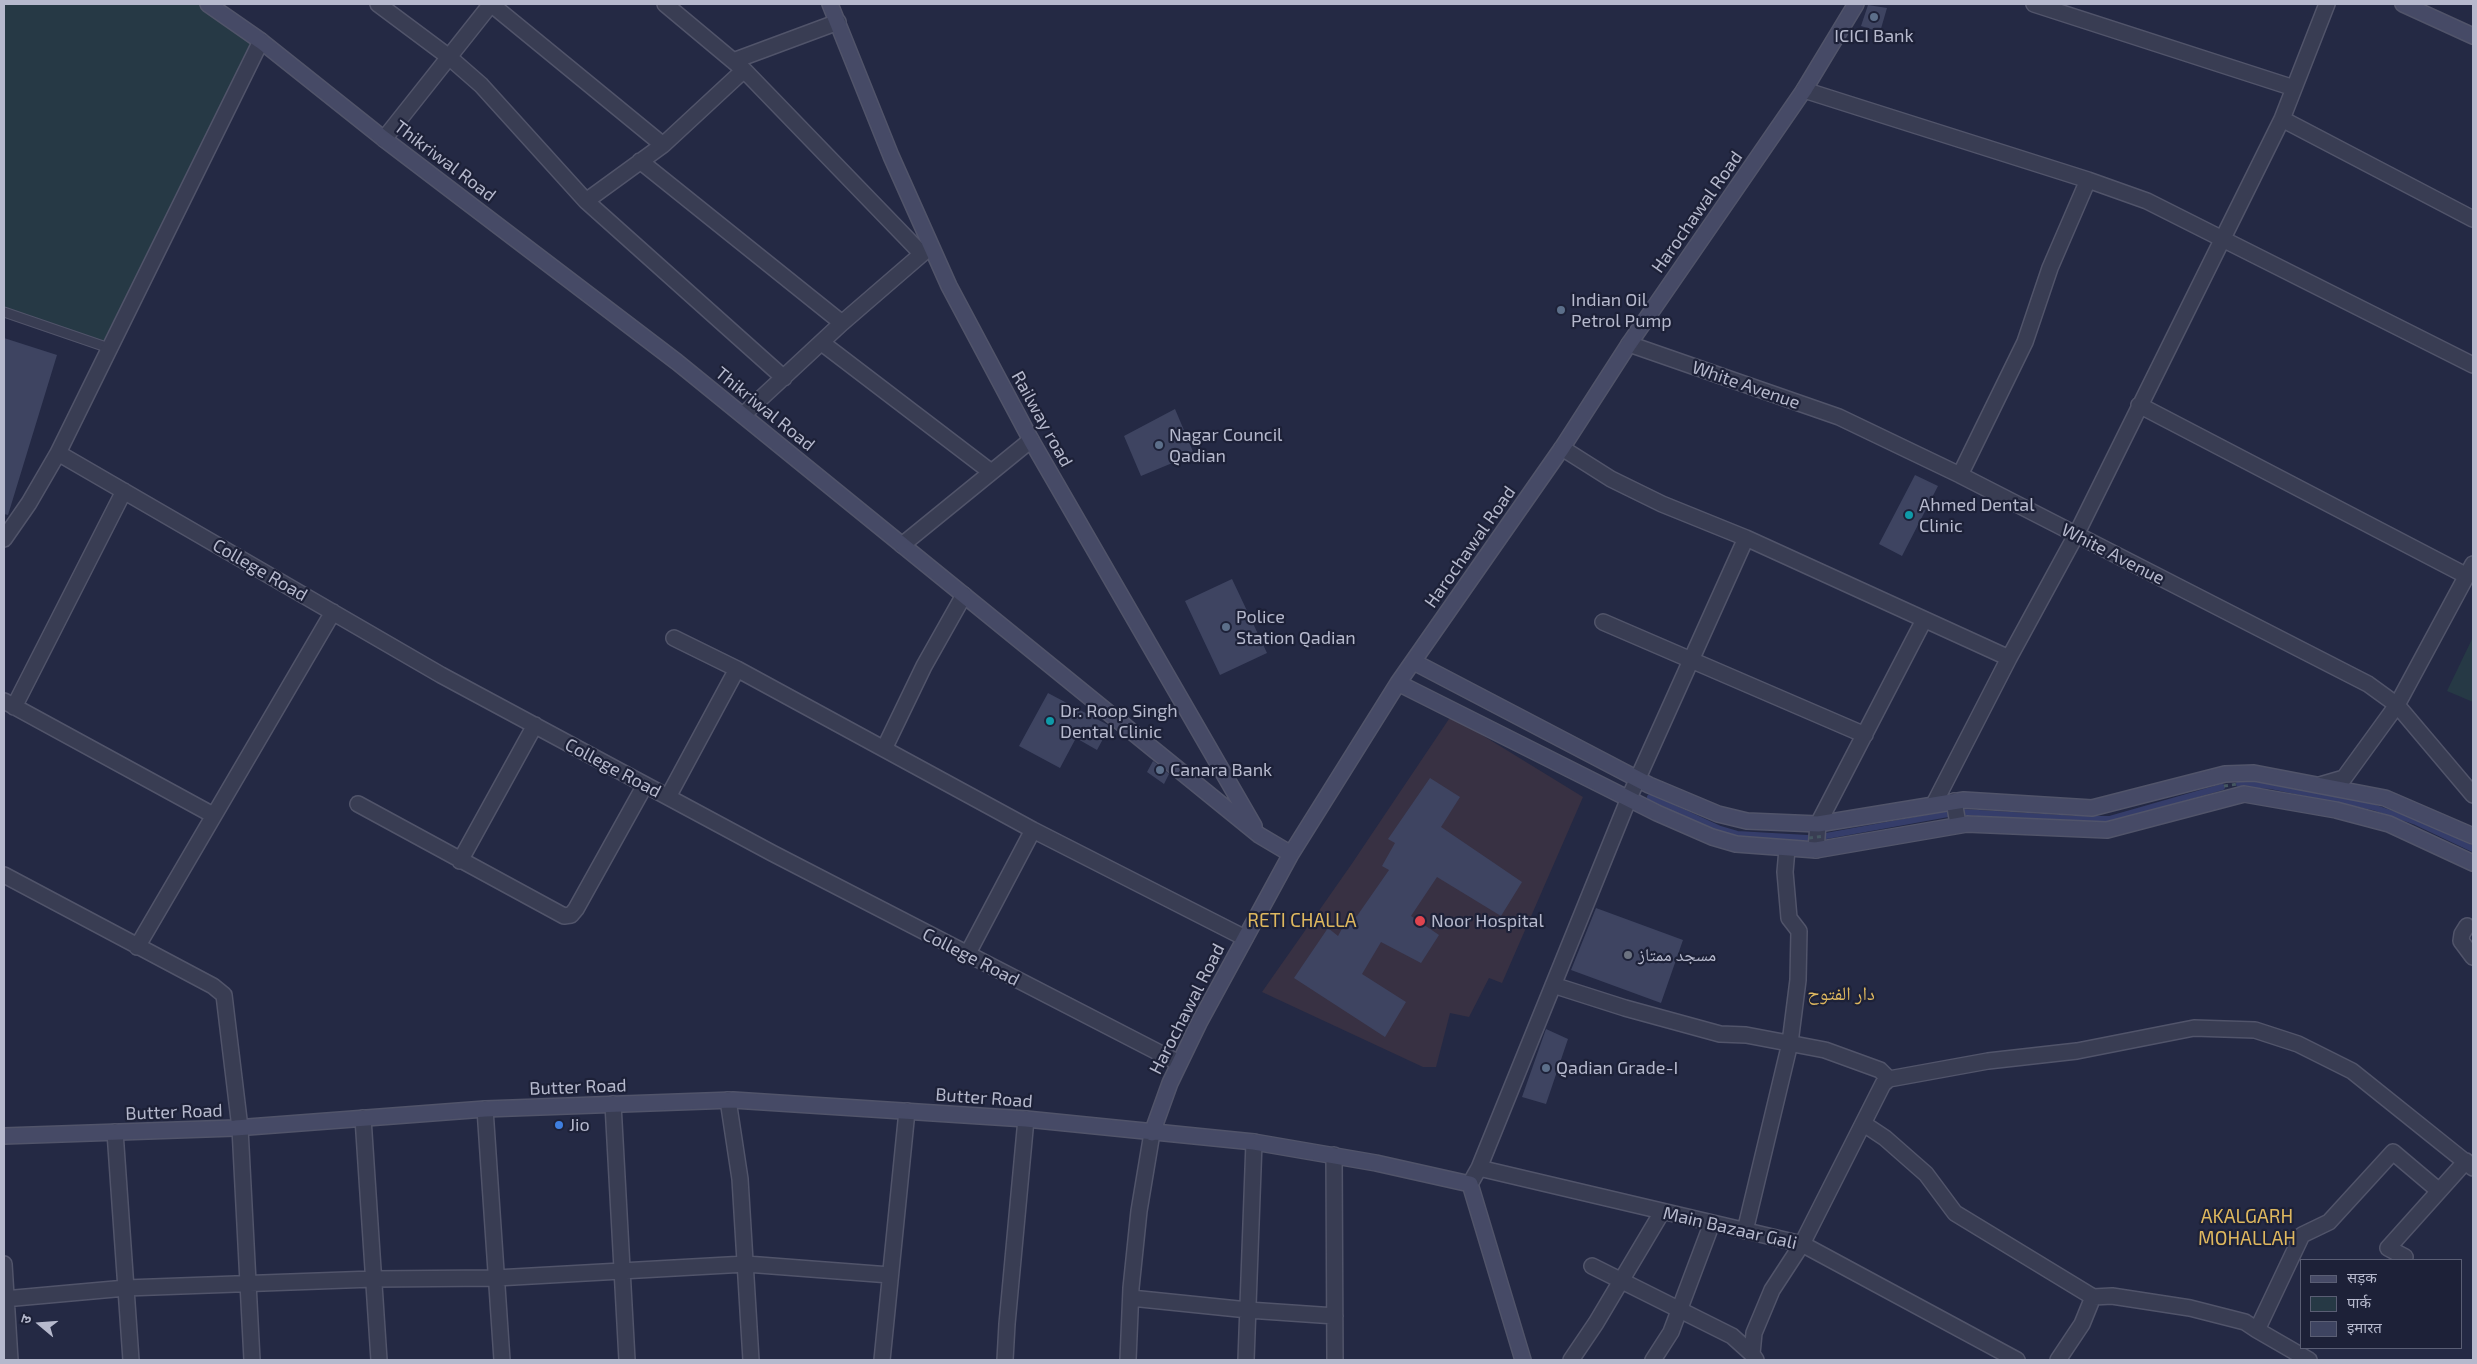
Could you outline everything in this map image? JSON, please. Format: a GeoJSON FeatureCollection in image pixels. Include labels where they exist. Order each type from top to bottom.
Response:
{"type":"FeatureCollection","features":[{"type":"Feature","properties":{"kind":"main road","name":"Thikriwal Road"},"geometry":{"type":"LineString","coordinates":[[208,4],[261,41],[384,139],[669,356],[1259,835],[1290,854]]}},
{"type":"Feature","properties":{"kind":"main road","name":"Railway road"},"geometry":{"type":"LineString","coordinates":[[830,4],[927,250],[949,286],[1031,440],[1259,835]]}},
{"type":"Feature","properties":{"kind":"main road","name":"Harochawal Road"},"geometry":{"type":"LineString","coordinates":[[1152,1133],[1179,1063],[1290,854],[1398,683],[1562,448],[1628,344],[1804,90],[1856,4]]}},
{"type":"Feature","properties":{"kind":"main road"},"geometry":{"type":"LineString","coordinates":[[2403,4],[2473,36]]}},
{"type":"Feature","properties":{"kind":"main road"},"geometry":{"type":"LineString","coordinates":[[1414,662],[1677,798],[1747,821],[1821,830],[1954,801],[2092,808],[2229,785],[2253,795],[2336,810],[2389,824],[2473,863]]}},
{"type":"Feature","properties":{"kind":"main road"},"geometry":{"type":"LineString","coordinates":[[1398,683],[1657,813],[1726,842],[1787,849],[1958,824],[2107,830],[2229,785],[2254,773],[2320,785],[2400,803],[2473,836]]}},
{"type":"Feature","properties":{"kind":"main road","name":"Butter Road"},"geometry":{"type":"LineString","coordinates":[[4,1136],[240,1128],[485,1109],[728,1100],[1026,1119],[1254,1142],[1334,1155],[1470,1184]]}},
{"type":"Feature","properties":{"kind":"main road"},"geometry":{"type":"LineString","coordinates":[[1470,1184],[1523,1360]]}},
{"type":"Feature","properties":{"kind":"street"},"geometry":{"type":"LineString","coordinates":[[378,4],[449,57],[510,115],[586,201],[784,378]]}},
{"type":"Feature","properties":{"kind":"street"},"geometry":{"type":"LineString","coordinates":[[384,139],[491,4],[662,145]]}},
{"type":"Feature","properties":{"kind":"street"},"geometry":{"type":"LineString","coordinates":[[665,4],[738,65],[927,250],[842,323],[743,415]]}},
{"type":"Feature","properties":{"kind":"street"},"geometry":{"type":"LineString","coordinates":[[2034,4],[2294,88]]}},
{"type":"Feature","properties":{"kind":"street"},"geometry":{"type":"LineString","coordinates":[[1934,804],[2009,658],[2076,535],[2282,119],[2327,4]]}},
{"type":"Feature","properties":{"kind":"street"},"geometry":{"type":"LineString","coordinates":[[586,201],[662,145],[738,65],[838,22]]}},
{"type":"Feature","properties":{"kind":"street"},"geometry":{"type":"LineString","coordinates":[[4,539],[29,503],[58,453],[261,41]]}},
{"type":"Feature","properties":{"kind":"street"},"geometry":{"type":"LineString","coordinates":[[1804,90],[2088,180],[2147,201],[2221,240],[2473,365]]}},
{"type":"Feature","properties":{"kind":"street"},"geometry":{"type":"LineString","coordinates":[[2282,119],[2473,219]]}},
{"type":"Feature","properties":{"kind":"street"},"geometry":{"type":"LineString","coordinates":[[640,161],[842,323]]}},
{"type":"Feature","properties":{"kind":"street"},"geometry":{"type":"LineString","coordinates":[[1960,475],[2025,342],[2050,268],[2088,180]]}},
{"type":"Feature","properties":{"kind":"street"},"geometry":{"type":"LineString","coordinates":[[822,343],[991,472]]}},
{"type":"Feature","properties":{"kind":"street","name":"White Avenue"},"geometry":{"type":"LineString","coordinates":[[1628,344],[1839,417],[1960,475],[2368,684],[2398,705],[2473,794]]}},
{"type":"Feature","properties":{"kind":"street"},"geometry":{"type":"LineString","coordinates":[[2139,405],[2470,570],[2398,705],[2344,778],[2320,785]]}},
{"type":"Feature","properties":{"kind":"street"},"geometry":{"type":"LineString","coordinates":[[902,545],[1031,440]]}},
{"type":"Feature","properties":{"kind":"street"},"geometry":{"type":"LineString","coordinates":[[1562,448],[1618,482],[1662,504],[1746,538],[2009,658]]}},
{"type":"Feature","properties":{"kind":"street","name":"College Road"},"geometry":{"type":"LineString","coordinates":[[58,453],[333,612],[645,785],[967,955],[1179,1063]]}},
{"type":"Feature","properties":{"kind":"street"},"geometry":{"type":"LineString","coordinates":[[124,491],[9,704],[213,815]]}},
{"type":"Feature","properties":{"kind":"street"},"geometry":{"type":"LineString","coordinates":[[1470,1184],[1479,1168],[1629,798],[1746,538]]}},
{"type":"Feature","properties":{"kind":"street"},"geometry":{"type":"LineString","coordinates":[[884,749],[924,666],[964,595]]}},
{"type":"Feature","properties":{"kind":"street"},"geometry":{"type":"LineString","coordinates":[[137,947],[333,612]]}},
{"type":"Feature","properties":{"kind":"street"},"geometry":{"type":"LineString","coordinates":[[1812,844],[1821,830],[1865,734],[1924,620]]}},
{"type":"Feature","properties":{"kind":"street"},"geometry":{"type":"LineString","coordinates":[[1603,622],[1865,734]]}},
{"type":"Feature","properties":{"kind":"street"},"geometry":{"type":"LineString","coordinates":[[674,638],[737,669],[1032,830],[1245,938]]}},
{"type":"Feature","properties":{"kind":"street"},"geometry":{"type":"LineString","coordinates":[[668,797],[737,669]]}},
{"type":"Feature","properties":{"kind":"street"},"geometry":{"type":"LineString","coordinates":[[460,861],[535,725]]}},
{"type":"Feature","properties":{"kind":"street"},"geometry":{"type":"LineString","coordinates":[[358,804],[557,914],[571,915],[645,785]]}},
{"type":"Feature","properties":{"kind":"street"},"geometry":{"type":"LineString","coordinates":[[1954,801],[1958,824]]}},
{"type":"Feature","properties":{"kind":"street"},"geometry":{"type":"LineString","coordinates":[[967,955],[1032,830]]}},
{"type":"Feature","properties":{"kind":"street"},"geometry":{"type":"LineString","coordinates":[[1745,1231],[1790,1042],[1798,980],[1799,931],[1789,918],[1785,872],[1787,849]]}},
{"type":"Feature","properties":{"kind":"street"},"geometry":{"type":"LineString","coordinates":[[4,875],[213,986],[224,995],[240,1128],[252,1360]]}},
{"type":"Feature","properties":{"kind":"street"},"geometry":{"type":"LineString","coordinates":[[2467,926],[2462,934],[2461,941],[2473,956]]}},
{"type":"Feature","properties":{"kind":"street"},"geometry":{"type":"LineString","coordinates":[[1554,985],[1625,1008],[1720,1034],[1746,1035],[1825,1050],[1880,1070],[1889,1079]]}},
{"type":"Feature","properties":{"kind":"street"},"geometry":{"type":"LineString","coordinates":[[1754,1357],[1754,1333],[1772,1290],[1802,1244],[1883,1084],[1889,1079],[1988,1061],[2078,1051],[2147,1035],[2194,1028],[2232,1028],[2274,1035],[2352,1071],[2469,1164],[2438,1190],[2388,1248],[2405,1257]]}},
{"type":"Feature","properties":{"kind":"street"},"geometry":{"type":"LineString","coordinates":[[728,1100],[740,1179],[751,1360]]}},
{"type":"Feature","properties":{"kind":"street"},"geometry":{"type":"LineString","coordinates":[[613,1104],[626,1360]]}},
{"type":"Feature","properties":{"kind":"street"},"geometry":{"type":"LineString","coordinates":[[485,1109],[502,1360]]}},
{"type":"Feature","properties":{"kind":"street"},"geometry":{"type":"LineString","coordinates":[[882,1360],[907,1112]]}},
{"type":"Feature","properties":{"kind":"street"},"geometry":{"type":"LineString","coordinates":[[363,1118],[379,1360]]}},
{"type":"Feature","properties":{"kind":"street"},"geometry":{"type":"LineString","coordinates":[[1005,1360],[1026,1119]]}},
{"type":"Feature","properties":{"kind":"street"},"geometry":{"type":"LineString","coordinates":[[1864,1124],[1885,1138],[1926,1174],[1955,1213],[2093,1297],[2112,1296],[2190,1308],[2245,1322],[2309,1360]]}},
{"type":"Feature","properties":{"kind":"street"},"geometry":{"type":"LineString","coordinates":[[115,1132],[131,1360]]}},
{"type":"Feature","properties":{"kind":"street"},"geometry":{"type":"LineString","coordinates":[[1128,1360],[1131,1298],[1144,1173],[1152,1133]]}},
{"type":"Feature","properties":{"kind":"street"},"geometry":{"type":"LineString","coordinates":[[1246,1360],[1254,1142]]}},
{"type":"Feature","properties":{"kind":"street"},"geometry":{"type":"LineString","coordinates":[[2257,1330],[2302,1235],[2329,1222],[2393,1152],[2438,1190]]}},
{"type":"Feature","properties":{"kind":"street"},"geometry":{"type":"LineString","coordinates":[[1334,1155],[1335,1360]]}},
{"type":"Feature","properties":{"kind":"street","name":"Main Bazaar Gali"},"geometry":{"type":"LineString","coordinates":[[1479,1168],[1802,1244],[2018,1360]]}},
{"type":"Feature","properties":{"kind":"street"},"geometry":{"type":"LineString","coordinates":[[1570,1360],[1622,1280],[1662,1212]]}},
{"type":"Feature","properties":{"kind":"street"},"geometry":{"type":"LineString","coordinates":[[1653,1360],[1671,1332],[1712,1223]]}},
{"type":"Feature","properties":{"kind":"street"},"geometry":{"type":"LineString","coordinates":[[4,1264],[10,1360]]}},
{"type":"Feature","properties":{"kind":"street"},"geometry":{"type":"LineString","coordinates":[[5,1299],[126,1288],[373,1279],[496,1278],[746,1264],[890,1275]]}},
{"type":"Feature","properties":{"kind":"street"},"geometry":{"type":"LineString","coordinates":[[1592,1266],[1732,1336],[1754,1357]]}},
{"type":"Feature","properties":{"kind":"street"},"geometry":{"type":"LineString","coordinates":[[2058,1360],[2082,1324],[2093,1297]]}},
{"type":"Feature","properties":{"kind":"street"},"geometry":{"type":"LineString","coordinates":[[1131,1298],[1248,1310],[1335,1316]]}},
{"type":"Feature","properties":{"kind":"lane"},"geometry":{"type":"LineString","coordinates":[[4,312],[109,348]]}},
{"type":"Feature","properties":{"kind":"path"},"geometry":{"type":"LineString","coordinates":[[1812,844],[1821,830]]}},
{"type":"Feature","properties":{"kind":"shaded area","name":"Noor Hospital"},"geometry":{"type":"Polygon","coordinates":[[[1451,716],[1583,797],[1502,983],[1489,978],[1469,1017],[1450,1013],[1436,1067],[1423,1067],[1262,992],[1351,865],[1451,716]]]}},
{"type":"Feature","properties":{"kind":"green space"},"geometry":{"type":"Polygon","coordinates":[[[4,4],[208,4],[261,41],[109,348],[4,314],[4,4]]]}},
{"type":"Feature","properties":{"kind":"green space"},"geometry":{"type":"Polygon","coordinates":[[[2473,637],[2473,702],[2447,691],[2473,637]]]}},
{"type":"Feature","properties":{"kind":"building","name":"ICICI Bank"},"geometry":{"type":"Polygon","coordinates":[[[1868,5],[1887,8],[1880,32],[1861,26],[1868,5]]]}},
{"type":"Feature","properties":{"kind":"building"},"geometry":{"type":"Polygon","coordinates":[[[4,338],[57,355],[8,515],[4,514],[4,338]]]}},
{"type":"Feature","properties":{"kind":"building","name":"Nagar Council Qadian"},"geometry":{"type":"Polygon","coordinates":[[[1175,409],[1194,454],[1141,476],[1124,436],[1175,409]]]}},
{"type":"Feature","properties":{"kind":"building","name":"Ahmed Dental Clinic"},"geometry":{"type":"Polygon","coordinates":[[[1915,475],[1938,486],[1902,556],[1879,544],[1915,475]]]}},
{"type":"Feature","properties":{"kind":"building","name":"Police Station Qadian"},"geometry":{"type":"Polygon","coordinates":[[[1232,579],[1267,653],[1220,675],[1185,601],[1232,579]]]}},
{"type":"Feature","properties":{"kind":"building","name":"Dr. Roop Singh Dental Clinic"},"geometry":{"type":"Polygon","coordinates":[[[1048,693],[1110,726],[1097,750],[1076,738],[1060,768],[1019,746],[1048,693]]]}},
{"type":"Feature","properties":{"kind":"building","name":"Canara Bank"},"geometry":{"type":"Polygon","coordinates":[[[1153,761],[1169,774],[1164,784],[1147,772],[1153,761]]]}},
{"type":"Feature","properties":{"kind":"building"},"geometry":{"type":"Polygon","coordinates":[[[1430,778],[1460,797],[1441,827],[1522,882],[1501,916],[1437,877],[1411,916],[1439,935],[1421,963],[1381,942],[1362,974],[1406,1002],[1385,1037],[1294,978],[1328,928],[1338,936],[1345,923],[1357,916],[1389,870],[1382,866],[1395,843],[1388,839],[1430,778]]]}},
{"type":"Feature","properties":{"kind":"building","name":"مسجد ممتاز"},"geometry":{"type":"Polygon","coordinates":[[[1596,908],[1683,940],[1661,1003],[1571,970],[1596,908]]]}},
{"type":"Feature","properties":{"kind":"building","name":"Qadian Grade-I"},"geometry":{"type":"Polygon","coordinates":[[[1546,1029],[1568,1039],[1546,1104],[1522,1097],[1546,1029]]]}},
{"type":"Feature","properties":{"kind":"waterway"},"geometry":{"type":"LineString","coordinates":[[2239,784],[2271,786],[2373,807],[2416,822],[2473,849]]}},
{"type":"Feature","properties":{"kind":"waterway"},"geometry":{"type":"LineString","coordinates":[[1961,812],[2110,819],[2222,787]]}},
{"type":"Feature","properties":{"kind":"waterway"},"geometry":{"type":"LineString","coordinates":[[1650,797],[1720,829],[1737,834],[1807,838]]}},
{"type":"Feature","properties":{"kind":"waterway"},"geometry":{"type":"LineString","coordinates":[[1826,836],[1948,814]]}},
{"type":"Feature","properties":{"kind":"place","name":"ICICI Bank"},"geometry":{"type":"Point","coordinates":[1874,17]}},
{"type":"Feature","properties":{"kind":"place","name":"Indian Oil Petrol Pump"},"geometry":{"type":"Point","coordinates":[1561,310]}},
{"type":"Feature","properties":{"kind":"place","name":"Nagar Council Qadian"},"geometry":{"type":"Point","coordinates":[1159,445]}},
{"type":"Feature","properties":{"kind":"place","name":"Ahmed Dental Clinic"},"geometry":{"type":"Point","coordinates":[1909,515]}},
{"type":"Feature","properties":{"kind":"place","name":"Police Station Qadian"},"geometry":{"type":"Point","coordinates":[1226,627]}},
{"type":"Feature","properties":{"kind":"place","name":"Dr. Roop Singh Dental Clinic"},"geometry":{"type":"Point","coordinates":[1050,721]}},
{"type":"Feature","properties":{"kind":"place","name":"Canara Bank"},"geometry":{"type":"Point","coordinates":[1160,770]}},
{"type":"Feature","properties":{"kind":"place","name":"Noor Hospital"},"geometry":{"type":"Point","coordinates":[1420,921]}},
{"type":"Feature","properties":{"kind":"place","name":"مسجد ممتاز"},"geometry":{"type":"Point","coordinates":[1628,955]}},
{"type":"Feature","properties":{"kind":"place","name":"Qadian Grade-I"},"geometry":{"type":"Point","coordinates":[1546,1068]}},
{"type":"Feature","properties":{"kind":"place","name":"Jio"},"geometry":{"type":"Point","coordinates":[559,1125]}},
{"type":"Feature","properties":{"kind":"district","name":"RETI CHALLA"},"geometry":{"type":"Point","coordinates":[1302,921]}},
{"type":"Feature","properties":{"kind":"district","name":"دار الفتوح"},"geometry":{"type":"Point","coordinates":[1841,994]}},
{"type":"Feature","properties":{"kind":"district","name":"AKALGARH MOHALLAH"},"geometry":{"type":"Point","coordinates":[2247,1228]}}]}
